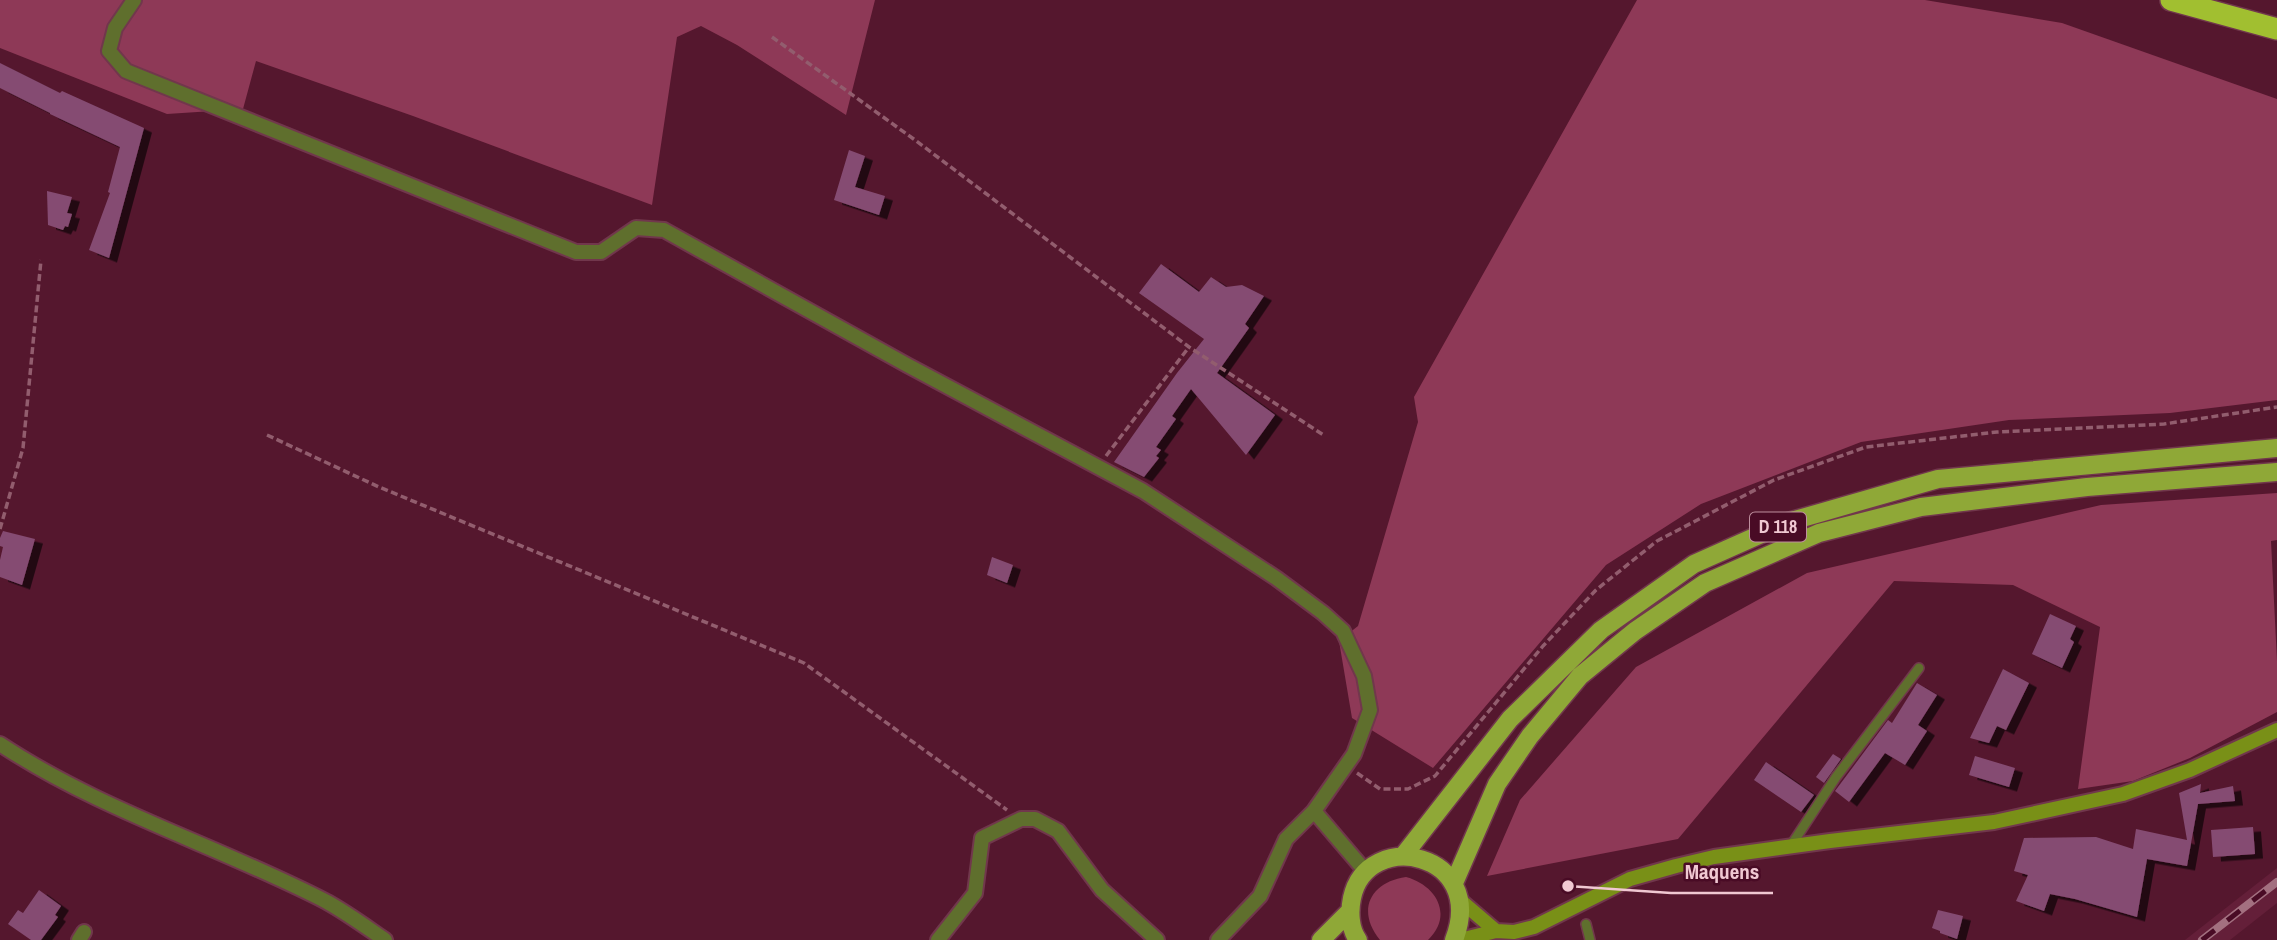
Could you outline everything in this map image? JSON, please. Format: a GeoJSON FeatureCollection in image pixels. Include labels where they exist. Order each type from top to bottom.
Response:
{"type":"FeatureCollection","features":[{"type":"Feature","properties":{"kind":"highway"},"geometry":{"type":"LineString","coordinates":[[2171,0],[2277,29]]}},
{"type":"Feature","properties":{"kind":"main road","name":"D 118"},"geometry":{"type":"LineString","coordinates":[[1403,856],[1510,719],[1601,630],[1694,564],[1788,522],[1938,479],[2277,448]]}},
{"type":"Feature","properties":{"kind":"main road","name":"D 118"},"geometry":{"type":"LineString","coordinates":[[1454,883],[1497,784],[1530,736],[1580,676],[1635,631],[1705,583],[1819,533],[1921,508],[2087,487],[2277,472]]}},
{"type":"Feature","properties":{"kind":"main road"},"geometry":{"type":"LineString","coordinates":[[1460,940],[1496,931],[1514,932],[1534,927],[1630,879],[1675,866],[1790,847],[1994,822],[2086,803],[2159,782],[2277,730]]}},
{"type":"Feature","properties":{"kind":"main road"},"geometry":{"type":"LineString","coordinates":[[1358,940],[1350,911],[1354,890],[1366,872],[1381,861],[1403,856],[1421,858],[1440,867],[1454,883],[1461,901],[1461,922],[1454,940]]}},
{"type":"Feature","properties":{"kind":"main road"},"geometry":{"type":"LineString","coordinates":[[1461,901],[1496,931]]}},
{"type":"Feature","properties":{"kind":"main road"},"geometry":{"type":"LineString","coordinates":[[1321,940],[1350,911]]}},
{"type":"Feature","properties":{"kind":"street"},"geometry":{"type":"LineString","coordinates":[[134,0],[115,28],[109,51],[126,71],[576,252],[601,252],[636,228],[664,230],[907,365],[1143,491],[1276,578],[1323,613],[1343,631],[1364,676],[1370,710],[1354,754],[1314,811],[1286,839],[1260,896],[1218,940]]}},
{"type":"Feature","properties":{"kind":"street"},"geometry":{"type":"LineString","coordinates":[[0,744],[47,773],[328,903],[385,940]]}},
{"type":"Feature","properties":{"kind":"street"},"geometry":{"type":"LineString","coordinates":[[1314,811],[1366,872]]}},
{"type":"Feature","properties":{"kind":"street"},"geometry":{"type":"LineString","coordinates":[[938,940],[975,893],[982,838],[1020,819],[1035,819],[1058,831],[1102,890],[1157,940]]}},
{"type":"Feature","properties":{"kind":"lane"},"geometry":{"type":"LineString","coordinates":[[1790,847],[1836,777],[1919,668]]}},
{"type":"Feature","properties":{"kind":"lane"},"geometry":{"type":"LineString","coordinates":[[1586,924],[1590,940]]}},
{"type":"Feature","properties":{"kind":"path"},"geometry":{"type":"LineString","coordinates":[[772,37],[915,140],[1189,347],[1325,436]]}},
{"type":"Feature","properties":{"kind":"path"},"geometry":{"type":"LineString","coordinates":[[0,529],[23,448],[41,260]]}},
{"type":"Feature","properties":{"kind":"path"},"geometry":{"type":"LineString","coordinates":[[1098,467],[1189,347]]}},
{"type":"Feature","properties":{"kind":"path"},"geometry":{"type":"LineString","coordinates":[[267,435],[379,487],[804,663],[1020,819]]}},
{"type":"Feature","properties":{"kind":"shaded area"},"geometry":{"type":"Polygon","coordinates":[[[0,0],[875,0],[846,115],[737,45],[701,26],[677,37],[652,205],[256,61],[243,109],[167,114],[0,48],[0,0]]]}},
{"type":"Feature","properties":{"kind":"shaded area"},"geometry":{"type":"Polygon","coordinates":[[[1637,0],[1925,0],[2062,23],[2277,99],[2277,400],[2170,413],[2009,420],[1861,442],[1701,504],[1606,565],[1433,768],[1352,718],[1339,641],[1358,626],[1418,422],[1414,397],[1637,0]]]}},
{"type":"Feature","properties":{"kind":"shaded area"},"geometry":{"type":"Polygon","coordinates":[[[2277,493],[2277,540],[2271,541],[2277,712],[2190,758],[2133,781],[2078,789],[2100,627],[2013,585],[1894,581],[1678,839],[1487,876],[1520,800],[1636,667],[1807,573],[2101,505],[2277,493]]]}},
{"type":"Feature","properties":{"kind":"shaded area"},"geometry":{"type":"Polygon","coordinates":[[[2277,868],[2277,903],[2230,940],[2185,940],[2277,868]]]}},
{"type":"Feature","properties":{"kind":"shaded area"},"geometry":{"type":"Polygon","coordinates":[[[1406,877],[1417,881],[1433,894],[1438,902],[1440,921],[1428,940],[1380,940],[1369,919],[1370,900],[1383,885],[1406,877]]]}},
{"type":"Feature","properties":{"kind":"building"},"geometry":{"type":"Polygon","coordinates":[[[0,63],[60,93],[62,91],[144,128],[109,258],[89,250],[110,193],[108,192],[120,147],[0,88],[0,63]]]}},
{"type":"Feature","properties":{"kind":"building"},"geometry":{"type":"Polygon","coordinates":[[[849,150],[865,156],[855,187],[885,196],[879,215],[834,200],[849,150]]]}},
{"type":"Feature","properties":{"kind":"building"},"geometry":{"type":"Polygon","coordinates":[[[47,191],[72,197],[67,213],[72,214],[68,227],[65,226],[63,230],[48,225],[47,191]]]}},
{"type":"Feature","properties":{"kind":"building"},"geometry":{"type":"Polygon","coordinates":[[[1161,264],[1199,292],[1211,277],[1226,287],[1242,285],[1264,296],[1245,324],[1249,328],[1217,373],[1275,415],[1246,455],[1191,389],[1172,416],[1176,419],[1156,447],[1161,450],[1156,456],[1159,458],[1144,477],[1114,462],[1204,339],[1139,293],[1161,264]]]}},
{"type":"Feature","properties":{"kind":"building"},"geometry":{"type":"Polygon","coordinates":[[[3,531],[35,539],[22,585],[0,577],[3,547],[0,546],[0,538],[3,531]]]}},
{"type":"Feature","properties":{"kind":"building"},"geometry":{"type":"Polygon","coordinates":[[[992,557],[1013,565],[1007,583],[987,575],[992,557]]]}},
{"type":"Feature","properties":{"kind":"building"},"geometry":{"type":"Polygon","coordinates":[[[2050,614],[2076,626],[2070,639],[2074,642],[2062,668],[2032,654],[2050,614]]]}},
{"type":"Feature","properties":{"kind":"building"},"geometry":{"type":"Polygon","coordinates":[[[2003,669],[2029,683],[2006,730],[1997,726],[1989,743],[1970,738],[2003,669]]]}},
{"type":"Feature","properties":{"kind":"building"},"geometry":{"type":"Polygon","coordinates":[[[1917,683],[1937,695],[1918,725],[1927,731],[1905,765],[1885,753],[1849,802],[1835,791],[1888,720],[1892,723],[1917,683]]]}},
{"type":"Feature","properties":{"kind":"building"},"geometry":{"type":"Polygon","coordinates":[[[1833,754],[1841,759],[1824,783],[1816,777],[1833,754]]]}},
{"type":"Feature","properties":{"kind":"building"},"geometry":{"type":"Polygon","coordinates":[[[1975,756],[2015,768],[2009,787],[1969,775],[1975,756]]]}},
{"type":"Feature","properties":{"kind":"building"},"geometry":{"type":"Polygon","coordinates":[[[1766,762],[1814,795],[1801,812],[1754,780],[1766,762]]]}},
{"type":"Feature","properties":{"kind":"building"},"geometry":{"type":"Polygon","coordinates":[[[2201,784],[2200,793],[2233,786],[2235,801],[2198,804],[2187,866],[2147,859],[2137,917],[2050,894],[2044,911],[2016,901],[2028,875],[2014,871],[2024,838],[2096,837],[2133,849],[2136,829],[2187,840],[2179,793],[2201,784]]]}},
{"type":"Feature","properties":{"kind":"building"},"geometry":{"type":"Polygon","coordinates":[[[2253,827],[2255,854],[2213,857],[2211,830],[2253,827]]]}},
{"type":"Feature","properties":{"kind":"building"},"geometry":{"type":"Polygon","coordinates":[[[39,890],[61,906],[55,915],[58,917],[41,940],[31,940],[8,924],[18,910],[23,913],[39,890]]]}},
{"type":"Feature","properties":{"kind":"building"},"geometry":{"type":"Polygon","coordinates":[[[1938,910],[1963,916],[1957,939],[1932,928],[1938,910]]]}},
{"type":"Feature","properties":{"kind":"railway"},"geometry":{"type":"LineString","coordinates":[[2202,940],[2277,882]]}},
{"type":"Feature","properties":{"kind":"place","name":"Maquens"},"geometry":{"type":"Point","coordinates":[1568,886]}}]}
